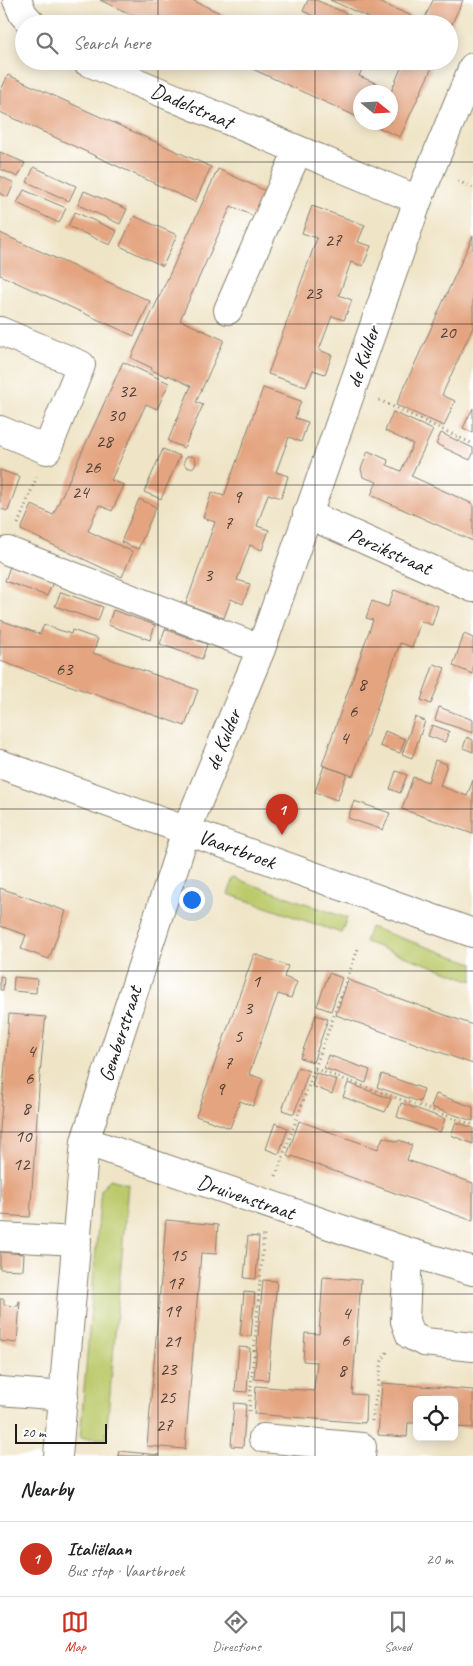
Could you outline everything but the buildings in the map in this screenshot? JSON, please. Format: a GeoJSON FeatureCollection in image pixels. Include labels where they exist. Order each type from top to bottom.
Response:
{"type":"FeatureCollection","features":[{"type":"Feature","properties":{"kind":"street"},"geometry":{"type":"LineString","coordinates":[[18,0],[24,15]]}},
{"type":"Feature","properties":{"kind":"street","name":"de Kulder"},"geometry":{"type":"LineString","coordinates":[[186,831],[261,649],[418,200],[473,67]]}},
{"type":"Feature","properties":{"kind":"street","name":"Dadelstraat"},"geometry":{"type":"LineString","coordinates":[[107,70],[418,200]]}},
{"type":"Feature","properties":{"kind":"street"},"geometry":{"type":"LineString","coordinates":[[228,310],[298,150]]}},
{"type":"Feature","properties":{"kind":"street"},"geometry":{"type":"LineString","coordinates":[[0,331],[81,365],[47,450],[0,430]]}},
{"type":"Feature","properties":{"kind":"street","name":"Perzikstraat"},"geometry":{"type":"LineString","coordinates":[[307,514],[473,588]]}},
{"type":"Feature","properties":{"kind":"street"},"geometry":{"type":"LineString","coordinates":[[8,551],[261,649]]}},
{"type":"Feature","properties":{"kind":"street","name":"Vaartbroek"},"geometry":{"type":"LineString","coordinates":[[0,764],[473,933]]}},
{"type":"Feature","properties":{"kind":"street","name":"Gemberstraat"},"geometry":{"type":"LineString","coordinates":[[58,1456],[85,1141],[186,831]]}},
{"type":"Feature","properties":{"kind":"street","name":"Druivenstraat"},"geometry":{"type":"LineString","coordinates":[[85,1141],[408,1252],[473,1271]]}},
{"type":"Feature","properties":{"kind":"street"},"geometry":{"type":"LineString","coordinates":[[0,1236],[77,1242]]}},
{"type":"Feature","properties":{"kind":"street"},"geometry":{"type":"LineString","coordinates":[[408,1252],[405,1321],[410,1335],[424,1342],[473,1347]]}},
{"type":"Feature","properties":{"kind":"street"},"geometry":{"type":"LineString","coordinates":[[0,1391],[64,1396]]}},
{"type":"Feature","properties":{"kind":"street"},"geometry":{"type":"LineString","coordinates":[[263,1438],[361,1451]]}},
{"type":"Feature","properties":{"kind":"path"},"geometry":{"type":"LineString","coordinates":[[352,388],[473,444]]}},
{"type":"Feature","properties":{"kind":"path"},"geometry":{"type":"LineString","coordinates":[[8,551],[47,450]]}},
{"type":"Feature","properties":{"kind":"path"},"geometry":{"type":"LineString","coordinates":[[263,1438],[249,1414],[266,1204],[359,946]]}},
{"type":"Feature","properties":{"kind":"path"},"geometry":{"type":"LineString","coordinates":[[315,1069],[473,1125]]}},
{"type":"Feature","properties":{"kind":"path"},"geometry":{"type":"LineString","coordinates":[[361,1451],[370,1434],[382,1361],[405,1321]]}},
{"type":"Feature","properties":{"kind":"green space"},"geometry":{"type":"Polygon","coordinates":[[[234,878],[347,918],[341,933],[228,894],[234,878]]]}},
{"type":"Feature","properties":{"kind":"green space"},"geometry":{"type":"Polygon","coordinates":[[[370,927],[473,963],[473,981],[365,942],[370,927]]]}},
{"type":"Feature","properties":{"kind":"green space"},"geometry":{"type":"Polygon","coordinates":[[[110,1179],[128,1184],[106,1439],[80,1438],[101,1190],[110,1179]]]}},
{"type":"Feature","properties":{"kind":"place","name":"Italiëlaan"},"geometry":{"type":"Point","coordinates":[282,835]}}]}
